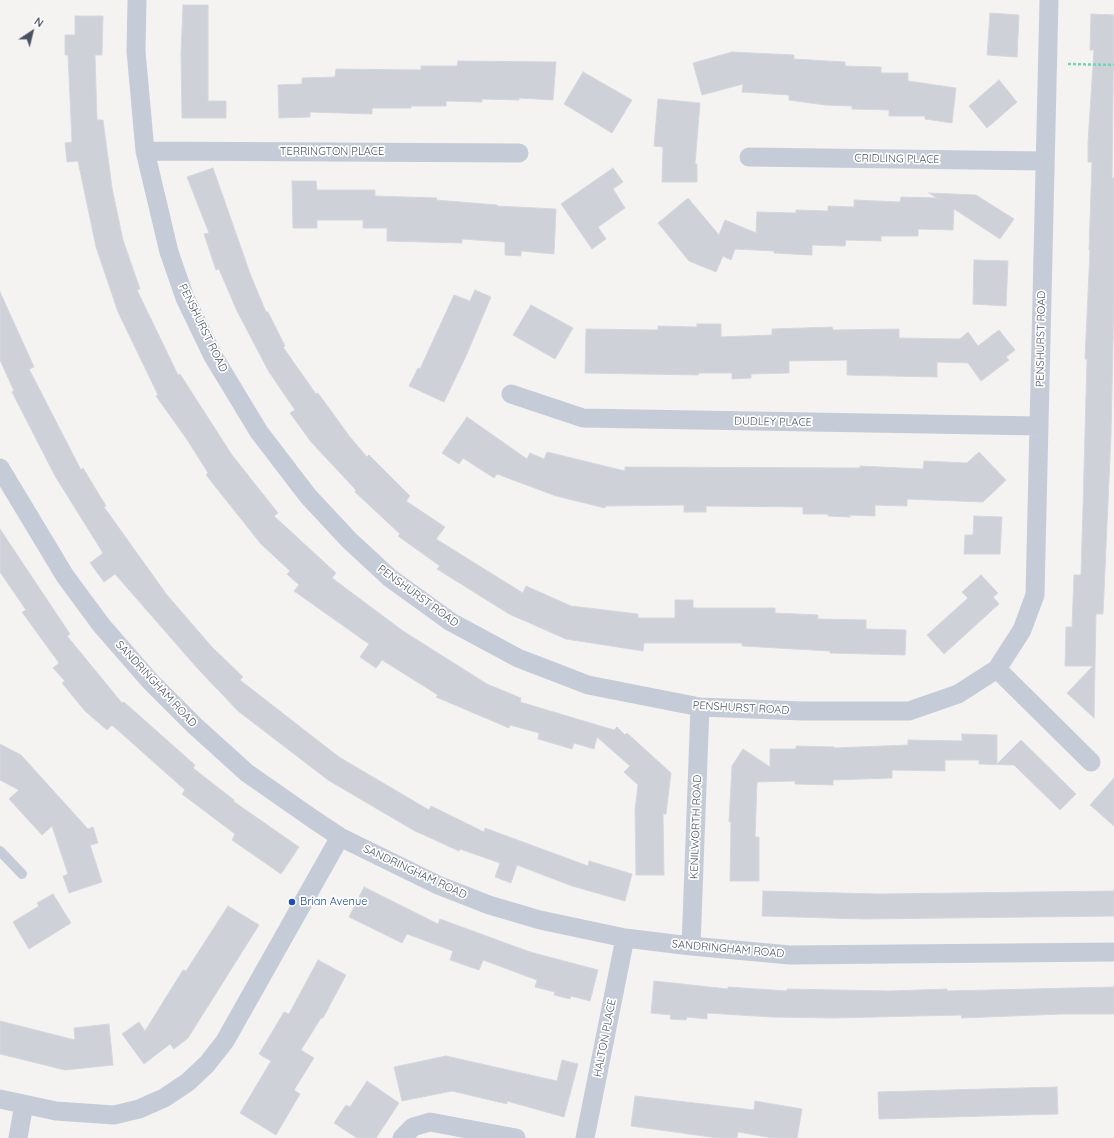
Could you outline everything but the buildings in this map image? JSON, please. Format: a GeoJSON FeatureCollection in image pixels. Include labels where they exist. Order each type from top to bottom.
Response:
{"type":"FeatureCollection","features":[{"type":"Feature","properties":{"kind":"street","name":"PENSHURST ROAD"},"geometry":{"type":"LineString","coordinates":[[137,0],[136,51],[145,151],[169,252],[185,298],[213,356],[259,432],[308,496],[349,540],[390,578],[451,622],[518,658],[588,686],[700,707],[803,711],[909,711],[958,694],[997,669],[1022,630],[1035,595],[1049,0]]}},
{"type":"Feature","properties":{"kind":"street","name":"TERRINGTON PLACE"},"geometry":{"type":"LineString","coordinates":[[145,151],[519,153]]}},
{"type":"Feature","properties":{"kind":"street","name":"CRIDLING PLACE"},"geometry":{"type":"LineString","coordinates":[[749,156],[1045,161]]}},
{"type":"Feature","properties":{"kind":"street","name":"DUDLEY PLACE"},"geometry":{"type":"LineString","coordinates":[[511,394],[583,418],[1039,426]]}},
{"type":"Feature","properties":{"kind":"street","name":"SANDRINGHAM ROAD"},"geometry":{"type":"LineString","coordinates":[[0,468],[65,576],[102,626],[150,681],[195,726],[247,773],[340,837],[438,885],[488,905],[540,920],[625,938],[691,946],[790,955],[1114,952]]}},
{"type":"Feature","properties":{"kind":"street"},"geometry":{"type":"LineString","coordinates":[[997,669],[1091,762]]}},
{"type":"Feature","properties":{"kind":"street","name":"KENILWORTH ROAD"},"geometry":{"type":"LineString","coordinates":[[691,946],[700,707]]}},
{"type":"Feature","properties":{"kind":"street"},"geometry":{"type":"LineString","coordinates":[[0,1099],[56,1111],[114,1115],[139,1109],[164,1098],[188,1082],[207,1064],[225,1041],[340,837]]}},
{"type":"Feature","properties":{"kind":"street","name":"HALTON PLACE"},"geometry":{"type":"LineString","coordinates":[[585,1138],[625,938]]}},
{"type":"Feature","properties":{"kind":"street"},"geometry":{"type":"LineString","coordinates":[[18,1138],[24,1104]]}},
{"type":"Feature","properties":{"kind":"street"},"geometry":{"type":"LineString","coordinates":[[402,1138],[413,1127],[430,1122],[516,1138]]}},
{"type":"Feature","properties":{"kind":"lane"},"geometry":{"type":"LineString","coordinates":[[0,851],[22,874]]}},
{"type":"Feature","properties":{"kind":"path"},"geometry":{"type":"LineString","coordinates":[[1047,62],[1114,65]]}},
{"type":"Feature","properties":{"kind":"place","name":"Brian Avenue"},"geometry":{"type":"Point","coordinates":[292,902]}}]}
